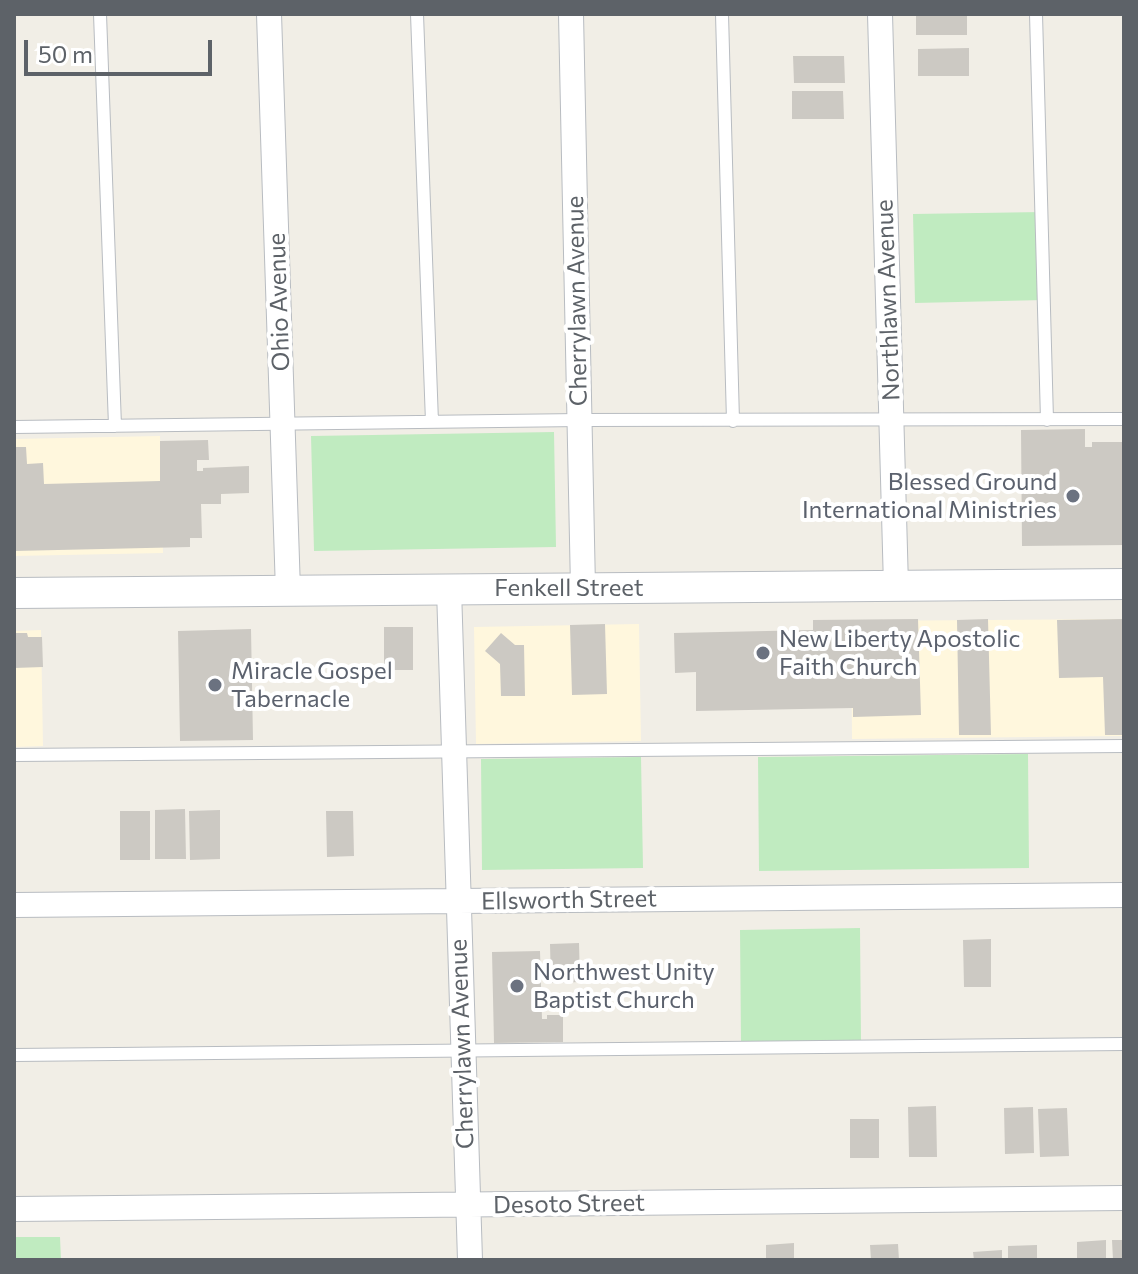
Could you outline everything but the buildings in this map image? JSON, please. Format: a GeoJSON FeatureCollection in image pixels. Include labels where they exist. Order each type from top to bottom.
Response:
{"type":"FeatureCollection","features":[{"type":"Feature","properties":{"kind":"street","name":"Ohio Avenue"},"geometry":{"type":"LineString","coordinates":[[269,14],[288,591]]}},
{"type":"Feature","properties":{"kind":"street","name":"Cherrylawn Avenue"},"geometry":{"type":"LineString","coordinates":[[571,14],[583,588]]}},
{"type":"Feature","properties":{"kind":"street","name":"Northlawn Avenue"},"geometry":{"type":"LineString","coordinates":[[880,14],[896,586]]}},
{"type":"Feature","properties":{"kind":"street","name":"Fenkell Street"},"geometry":{"type":"LineString","coordinates":[[14,593],[1124,584]]}},
{"type":"Feature","properties":{"kind":"street","name":"Cherrylawn Avenue"},"geometry":{"type":"LineString","coordinates":[[449,589],[470,1260]]}},
{"type":"Feature","properties":{"kind":"street","name":"Ellsworth Street"},"geometry":{"type":"LineString","coordinates":[[14,905],[1124,895]]}},
{"type":"Feature","properties":{"kind":"street","name":"Desoto Street"},"geometry":{"type":"LineString","coordinates":[[14,1209],[1124,1198]]}},
{"type":"Feature","properties":{"kind":"lane"},"geometry":{"type":"LineString","coordinates":[[100,14],[115,426]]}},
{"type":"Feature","properties":{"kind":"lane"},"geometry":{"type":"LineString","coordinates":[[417,14],[432,422]]}},
{"type":"Feature","properties":{"kind":"lane"},"geometry":{"type":"LineString","coordinates":[[722,14],[733,421]]}},
{"type":"Feature","properties":{"kind":"lane"},"geometry":{"type":"LineString","coordinates":[[1036,14],[1047,420]]}},
{"type":"Feature","properties":{"kind":"lane"},"geometry":{"type":"LineString","coordinates":[[14,427],[580,420],[1124,419]]}},
{"type":"Feature","properties":{"kind":"lane"},"geometry":{"type":"LineString","coordinates":[[14,755],[1124,746]]}},
{"type":"Feature","properties":{"kind":"lane"},"geometry":{"type":"LineString","coordinates":[[14,1055],[1124,1044]]}},
{"type":"Feature","properties":{"kind":"shaded area"},"geometry":{"type":"Polygon","coordinates":[[[160,436],[163,553],[14,556],[14,439],[160,436]]]}},
{"type":"Feature","properties":{"kind":"shaded area"},"geometry":{"type":"Polygon","coordinates":[[[1124,619],[1124,736],[852,739],[851,621],[1124,619]]]}},
{"type":"Feature","properties":{"kind":"shaded area"},"geometry":{"type":"Polygon","coordinates":[[[639,624],[641,741],[476,744],[474,627],[639,624]]]}},
{"type":"Feature","properties":{"kind":"shaded area"},"geometry":{"type":"Polygon","coordinates":[[[41,630],[43,746],[14,747],[14,631],[41,630]]]}},
{"type":"Feature","properties":{"kind":"green space"},"geometry":{"type":"Polygon","coordinates":[[[1042,212],[1044,300],[915,303],[913,214],[1042,212]]]}},
{"type":"Feature","properties":{"kind":"green space"},"geometry":{"type":"Polygon","coordinates":[[[554,432],[556,547],[314,551],[311,436],[554,432]]]}},
{"type":"Feature","properties":{"kind":"green space"},"geometry":{"type":"Polygon","coordinates":[[[1028,754],[1029,868],[759,871],[758,757],[1028,754]]]}},
{"type":"Feature","properties":{"kind":"green space"},"geometry":{"type":"Polygon","coordinates":[[[641,757],[643,868],[482,870],[481,759],[641,757]]]}},
{"type":"Feature","properties":{"kind":"green space"},"geometry":{"type":"Polygon","coordinates":[[[860,928],[861,1041],[741,1043],[740,930],[860,928]]]}},
{"type":"Feature","properties":{"kind":"green space"},"geometry":{"type":"Polygon","coordinates":[[[14,1237],[60,1237],[61,1260],[14,1260],[14,1237]]]}},
{"type":"Feature","properties":{"kind":"place","name":"Blessed Ground International Ministries"},"geometry":{"type":"Point","coordinates":[1073,496]}},
{"type":"Feature","properties":{"kind":"place","name":"New Liberty Apostolic Faith Church"},"geometry":{"type":"Point","coordinates":[763,653]}},
{"type":"Feature","properties":{"kind":"place","name":"Miracle Gospel Tabernacle"},"geometry":{"type":"Point","coordinates":[215,685]}},
{"type":"Feature","properties":{"kind":"place","name":"Northwest Unity Baptist Church"},"geometry":{"type":"Point","coordinates":[517,986]}}]}
